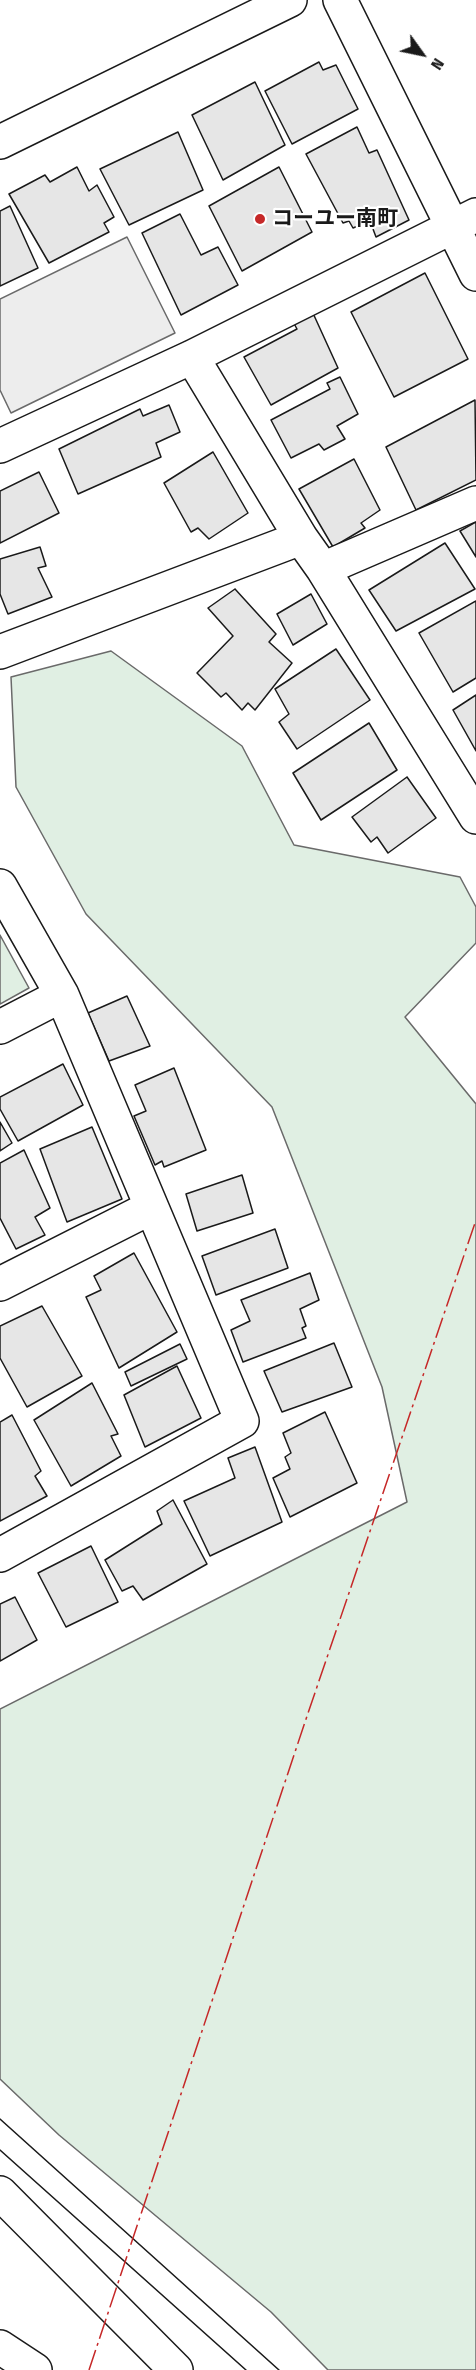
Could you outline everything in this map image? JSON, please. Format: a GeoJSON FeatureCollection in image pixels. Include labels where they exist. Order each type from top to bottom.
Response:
{"type":"FeatureCollection","features":[{"type":"Feature","properties":{"kind":"street"},"geometry":{"type":"LineString","coordinates":[[0,142],[290,0]]}},
{"type":"Feature","properties":{"kind":"street"},"geometry":{"type":"LineString","coordinates":[[340,0],[464,221],[476,274]]}},
{"type":"Feature","properties":{"kind":"street"},"geometry":{"type":"LineString","coordinates":[[0,446],[192,357],[464,221]]}},
{"type":"Feature","properties":{"kind":"street"},"geometry":{"type":"LineString","coordinates":[[192,357],[301,538],[323,569],[476,816]]}},
{"type":"Feature","properties":{"kind":"street"},"geometry":{"type":"LineString","coordinates":[[323,569],[476,504]]}},
{"type":"Feature","properties":{"kind":"street"},"geometry":{"type":"LineString","coordinates":[[0,652],[301,538]]}},
{"type":"Feature","properties":{"kind":"street"},"geometry":{"type":"LineString","coordinates":[[0,886],[62,995],[150,1208],[242,1421],[0,1555]]}},
{"type":"Feature","properties":{"kind":"street"},"geometry":{"type":"LineString","coordinates":[[0,1027],[62,995]]}},
{"type":"Feature","properties":{"kind":"street"},"geometry":{"type":"LineString","coordinates":[[0,1284],[150,1208]]}},
{"type":"Feature","properties":{"kind":"street"},"geometry":{"type":"LineString","coordinates":[[0,2193],[176,2370]]}},
{"type":"Feature","properties":{"kind":"street"},"geometry":{"type":"LineString","coordinates":[[0,2347],[35,2370]]}},
{"type":"Feature","properties":{"kind":"green space"},"geometry":{"type":"Polygon","coordinates":[[[111,651],[242,746],[294,845],[460,877],[476,907],[476,943],[405,1017],[476,1104],[476,2370],[328,2370],[271,2312],[59,2135],[0,2079],[0,1709],[407,1502],[382,1387],[272,1107],[86,914],[16,787],[11,677],[111,651]]]}},
{"type":"Feature","properties":{"kind":"green space"},"geometry":{"type":"Polygon","coordinates":[[[0,935],[29,988],[0,1004],[0,935]]]}},
{"type":"Feature","properties":{"kind":"shaded area"},"geometry":{"type":"Polygon","coordinates":[[[127,237],[175,333],[11,413],[0,390],[0,299],[127,237]]]}},
{"type":"Feature","properties":{"kind":"building"},"geometry":{"type":"Polygon","coordinates":[[[319,62],[323,70],[336,65],[358,109],[292,144],[265,91],[319,62]]]}},
{"type":"Feature","properties":{"kind":"building"},"geometry":{"type":"Polygon","coordinates":[[[255,82],[285,145],[223,180],[192,115],[255,82]]]}},
{"type":"Feature","properties":{"kind":"building"},"geometry":{"type":"Polygon","coordinates":[[[357,127],[369,153],[377,150],[409,220],[376,237],[370,221],[353,228],[349,221],[343,223],[306,154],[357,127]]]}},
{"type":"Feature","properties":{"kind":"building"},"geometry":{"type":"Polygon","coordinates":[[[178,132],[203,190],[129,225],[100,169],[178,132]]]}},
{"type":"Feature","properties":{"kind":"building"},"geometry":{"type":"Polygon","coordinates":[[[77,167],[89,191],[97,185],[114,217],[104,223],[109,232],[49,263],[9,194],[45,175],[50,182],[77,167]]]}},
{"type":"Feature","properties":{"kind":"building","name":"コーユー南町"},"geometry":{"type":"Polygon","coordinates":[[[279,167],[312,232],[242,271],[209,206],[279,167]]]}},
{"type":"Feature","properties":{"kind":"building"},"geometry":{"type":"Polygon","coordinates":[[[10,206],[38,268],[0,286],[0,211],[10,206]]]}},
{"type":"Feature","properties":{"kind":"building"},"geometry":{"type":"Polygon","coordinates":[[[180,214],[201,255],[218,247],[238,285],[181,315],[142,233],[180,214]]]}},
{"type":"Feature","properties":{"kind":"building"},"geometry":{"type":"Polygon","coordinates":[[[425,273],[468,359],[394,397],[351,312],[425,273]]]}},
{"type":"Feature","properties":{"kind":"building"},"geometry":{"type":"Polygon","coordinates":[[[312,311],[338,368],[271,405],[244,357],[297,329],[292,320],[312,311]]]}},
{"type":"Feature","properties":{"kind":"building"},"geometry":{"type":"Polygon","coordinates":[[[340,377],[358,414],[337,426],[345,439],[324,450],[319,444],[291,458],[271,420],[330,389],[327,383],[340,377]]]}},
{"type":"Feature","properties":{"kind":"building"},"geometry":{"type":"Polygon","coordinates":[[[475,400],[476,480],[416,510],[386,447],[475,400]]]}},
{"type":"Feature","properties":{"kind":"building"},"geometry":{"type":"Polygon","coordinates":[[[169,405],[180,432],[156,443],[161,457],[78,494],[59,449],[140,409],[143,416],[169,405]]]}},
{"type":"Feature","properties":{"kind":"building"},"geometry":{"type":"Polygon","coordinates":[[[213,452],[248,513],[209,539],[198,528],[191,532],[164,483],[213,452]]]}},
{"type":"Feature","properties":{"kind":"building"},"geometry":{"type":"Polygon","coordinates":[[[354,459],[380,510],[361,523],[365,528],[333,547],[299,489],[354,459]]]}},
{"type":"Feature","properties":{"kind":"building"},"geometry":{"type":"Polygon","coordinates":[[[39,472],[59,513],[0,543],[0,491],[39,472]]]}},
{"type":"Feature","properties":{"kind":"building"},"geometry":{"type":"Polygon","coordinates":[[[476,522],[476,557],[460,531],[476,522]]]}},
{"type":"Feature","properties":{"kind":"building"},"geometry":{"type":"Polygon","coordinates":[[[445,543],[475,589],[396,631],[369,590],[445,543]]]}},
{"type":"Feature","properties":{"kind":"building"},"geometry":{"type":"Polygon","coordinates":[[[40,547],[46,566],[38,568],[52,597],[8,614],[0,594],[0,559],[40,547]]]}},
{"type":"Feature","properties":{"kind":"building"},"geometry":{"type":"Polygon","coordinates":[[[235,589],[276,634],[269,642],[292,663],[255,710],[248,703],[242,710],[226,693],[221,697],[197,673],[233,636],[208,608],[235,589]]]}},
{"type":"Feature","properties":{"kind":"building"},"geometry":{"type":"Polygon","coordinates":[[[311,594],[327,624],[293,645],[277,614],[311,594]]]}},
{"type":"Feature","properties":{"kind":"building"},"geometry":{"type":"Polygon","coordinates":[[[476,601],[476,678],[453,692],[419,633],[476,601]]]}},
{"type":"Feature","properties":{"kind":"building"},"geometry":{"type":"Polygon","coordinates":[[[336,649],[370,700],[297,749],[279,722],[289,714],[275,689],[336,649]]]}},
{"type":"Feature","properties":{"kind":"building"},"geometry":{"type":"Polygon","coordinates":[[[476,695],[476,751],[453,710],[476,695]]]}},
{"type":"Feature","properties":{"kind":"building"},"geometry":{"type":"Polygon","coordinates":[[[369,723],[397,770],[321,820],[293,773],[369,723]]]}},
{"type":"Feature","properties":{"kind":"building"},"geometry":{"type":"Polygon","coordinates":[[[407,777],[436,818],[388,853],[377,837],[371,842],[352,817],[407,777]]]}},
{"type":"Feature","properties":{"kind":"building"},"geometry":{"type":"Polygon","coordinates":[[[127,996],[150,1046],[109,1061],[88,1013],[127,996]]]}},
{"type":"Feature","properties":{"kind":"building"},"geometry":{"type":"Polygon","coordinates":[[[63,1064],[83,1105],[18,1141],[0,1109],[0,1097],[63,1064]]]}},
{"type":"Feature","properties":{"kind":"building"},"geometry":{"type":"Polygon","coordinates":[[[174,1068],[206,1150],[164,1167],[162,1161],[155,1165],[134,1116],[146,1111],[135,1085],[174,1068]]]}},
{"type":"Feature","properties":{"kind":"building"},"geometry":{"type":"Polygon","coordinates":[[[0,1122],[12,1143],[0,1151],[0,1122]]]}},
{"type":"Feature","properties":{"kind":"building"},"geometry":{"type":"Polygon","coordinates":[[[92,1127],[122,1199],[67,1222],[40,1149],[92,1127]]]}},
{"type":"Feature","properties":{"kind":"building"},"geometry":{"type":"Polygon","coordinates":[[[24,1150],[50,1208],[35,1217],[45,1235],[16,1249],[0,1218],[0,1163],[24,1150]]]}},
{"type":"Feature","properties":{"kind":"building"},"geometry":{"type":"Polygon","coordinates":[[[242,1175],[253,1213],[197,1231],[186,1194],[242,1175]]]}},
{"type":"Feature","properties":{"kind":"building"},"geometry":{"type":"Polygon","coordinates":[[[275,1229],[288,1268],[216,1295],[202,1256],[275,1229]]]}},
{"type":"Feature","properties":{"kind":"building"},"geometry":{"type":"Polygon","coordinates":[[[134,1253],[177,1332],[119,1368],[86,1297],[101,1290],[94,1276],[134,1253]]]}},
{"type":"Feature","properties":{"kind":"building"},"geometry":{"type":"Polygon","coordinates":[[[310,1273],[319,1300],[300,1309],[306,1326],[302,1328],[306,1338],[243,1362],[231,1330],[250,1321],[241,1300],[310,1273]]]}},
{"type":"Feature","properties":{"kind":"building"},"geometry":{"type":"Polygon","coordinates":[[[42,1306],[82,1376],[27,1407],[0,1358],[0,1326],[42,1306]]]}},
{"type":"Feature","properties":{"kind":"building"},"geometry":{"type":"Polygon","coordinates":[[[334,1343],[352,1387],[282,1412],[264,1371],[334,1343]]]}},
{"type":"Feature","properties":{"kind":"building"},"geometry":{"type":"Polygon","coordinates":[[[180,1344],[187,1359],[131,1386],[125,1372],[180,1344]]]}},
{"type":"Feature","properties":{"kind":"building"},"geometry":{"type":"Polygon","coordinates":[[[177,1366],[201,1418],[145,1447],[124,1395],[177,1366]]]}},
{"type":"Feature","properties":{"kind":"building"},"geometry":{"type":"Polygon","coordinates":[[[92,1383],[118,1434],[111,1436],[121,1456],[71,1486],[34,1420],[92,1383]]]}},
{"type":"Feature","properties":{"kind":"building"},"geometry":{"type":"Polygon","coordinates":[[[325,1412],[357,1483],[290,1517],[273,1478],[290,1469],[285,1457],[291,1453],[283,1433],[325,1412]]]}},
{"type":"Feature","properties":{"kind":"building"},"geometry":{"type":"Polygon","coordinates":[[[12,1415],[41,1471],[35,1476],[47,1496],[0,1521],[0,1422],[12,1415]]]}},
{"type":"Feature","properties":{"kind":"building"},"geometry":{"type":"Polygon","coordinates":[[[255,1447],[282,1522],[210,1556],[184,1501],[235,1478],[228,1458],[255,1447]]]}},
{"type":"Feature","properties":{"kind":"building"},"geometry":{"type":"Polygon","coordinates":[[[173,1500],[207,1564],[143,1600],[133,1586],[122,1591],[105,1560],[162,1524],[157,1511],[173,1500]]]}},
{"type":"Feature","properties":{"kind":"building"},"geometry":{"type":"Polygon","coordinates":[[[91,1546],[118,1602],[66,1627],[38,1573],[91,1546]]]}},
{"type":"Feature","properties":{"kind":"building"},"geometry":{"type":"Polygon","coordinates":[[[15,1597],[37,1640],[0,1661],[0,1604],[15,1597]]]}},
{"type":"Feature","properties":{"kind":"tram line"},"geometry":{"type":"LineString","coordinates":[[0,2119],[279,2370]]}},
{"type":"Feature","properties":{"kind":"tram line"},"geometry":{"type":"LineString","coordinates":[[0,2150],[246,2370]]}},
{"type":"Feature","properties":{"kind":"power"},"geometry":{"type":"LineString","coordinates":[[89,2370],[304,1725],[476,1220]]}},
{"type":"Feature","properties":{"kind":"place","name":"コーユー南町"},"geometry":{"type":"Point","coordinates":[260,219]}}]}
